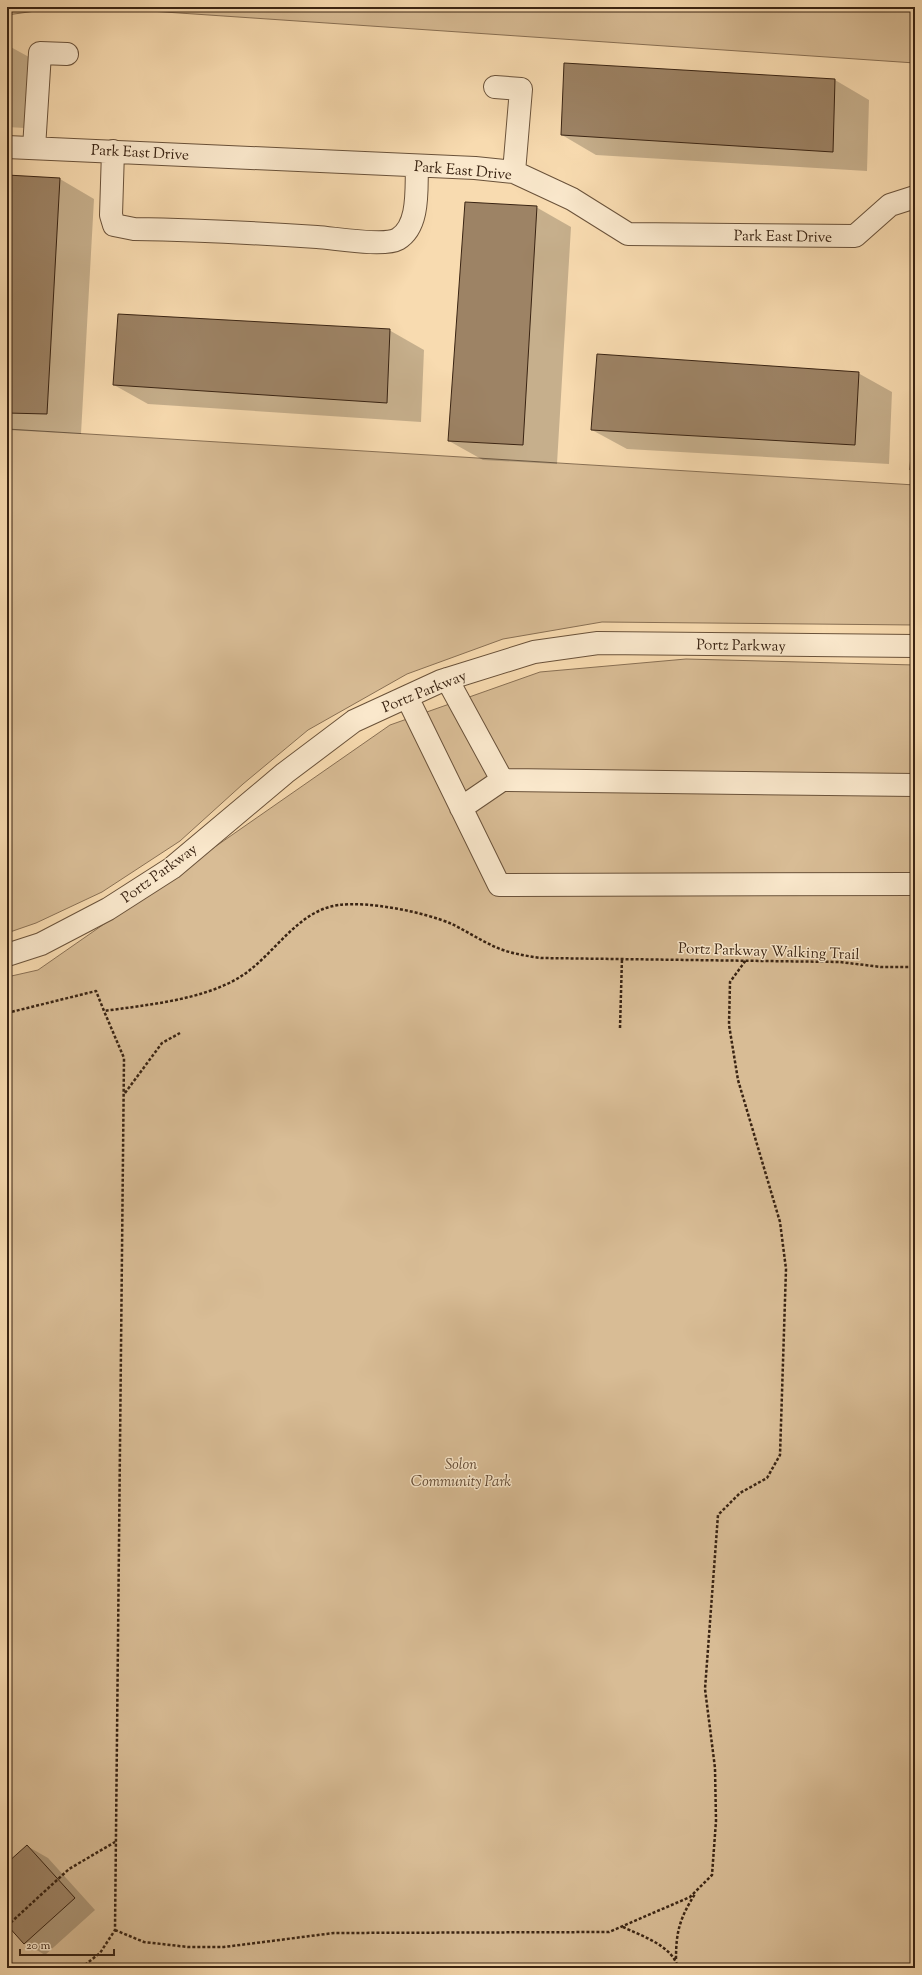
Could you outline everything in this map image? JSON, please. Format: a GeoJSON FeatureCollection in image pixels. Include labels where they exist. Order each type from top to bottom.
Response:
{"type":"FeatureCollection","features":[{"type":"Feature","properties":{"kind":"street"},"geometry":{"type":"LineString","coordinates":[[34,148],[40,53],[67,54]]}},
{"type":"Feature","properties":{"kind":"street"},"geometry":{"type":"LineString","coordinates":[[495,87],[521,89],[514,172]]}},
{"type":"Feature","properties":{"kind":"street","name":"Park East Drive"},"geometry":{"type":"LineString","coordinates":[[7,147],[113,151],[514,172],[572,199],[628,234],[855,236],[890,205],[915,197]]}},
{"type":"Feature","properties":{"kind":"street"},"geometry":{"type":"LineString","coordinates":[[113,151],[111,215],[114,225],[134,229],[271,234],[377,242],[398,239],[411,227],[415,200],[417,166]]}},
{"type":"Feature","properties":{"kind":"street","name":"Portz Parkway"},"geometry":{"type":"LineString","coordinates":[[7,955],[41,944],[108,909],[172,868],[285,773],[354,721],[447,679],[534,652],[598,643],[915,646]]}},
{"type":"Feature","properties":{"kind":"street"},"geometry":{"type":"LineString","coordinates":[[447,679],[502,780]]}},
{"type":"Feature","properties":{"kind":"street"},"geometry":{"type":"LineString","coordinates":[[407,697],[499,885],[915,884]]}},
{"type":"Feature","properties":{"kind":"street"},"geometry":{"type":"LineString","coordinates":[[461,808],[502,780],[915,785]]}},
{"type":"Feature","properties":{"kind":"path","name":"Portz Parkway Walking Trail"},"geometry":{"type":"LineString","coordinates":[[104,1011],[174,999],[220,988],[241,977],[259,963],[311,916],[324,909],[339,905],[382,907],[421,915],[451,924],[500,948],[518,955],[541,958],[840,962],[881,967],[915,967]]}},
{"type":"Feature","properties":{"kind":"path"},"geometry":{"type":"LineString","coordinates":[[620,1028],[622,958]]}},
{"type":"Feature","properties":{"kind":"path"},"geometry":{"type":"LineString","coordinates":[[115,1930],[144,1942],[188,1947],[224,1947],[334,1933],[609,1932],[690,1898],[712,1875],[716,1821],[715,1768],[705,1689],[718,1515],[740,1493],[767,1478],[780,1455],[786,1269],[780,1222],[738,1080],[729,1025],[730,982],[746,960]]}},
{"type":"Feature","properties":{"kind":"path"},"geometry":{"type":"LineString","coordinates":[[7,1013],[96,991],[124,1058],[115,1930],[100,1953],[80,1968]]}},
{"type":"Feature","properties":{"kind":"path"},"geometry":{"type":"LineString","coordinates":[[124,1094],[162,1042],[180,1033]]}},
{"type":"Feature","properties":{"kind":"path"},"geometry":{"type":"LineString","coordinates":[[7,1926],[68,1869],[115,1842]]}},
{"type":"Feature","properties":{"kind":"path"},"geometry":{"type":"LineString","coordinates":[[678,1968],[676,1959],[676,1942],[680,1922],[699,1888]]}},
{"type":"Feature","properties":{"kind":"path"},"geometry":{"type":"LineString","coordinates":[[623,1927],[656,1942],[676,1959]]}},
{"type":"Feature","properties":{"kind":"green space"},"geometry":{"type":"Polygon","coordinates":[[[7,7],[64,7],[7,15],[7,7]]]}},
{"type":"Feature","properties":{"kind":"green space"},"geometry":{"type":"Polygon","coordinates":[[[91,7],[915,7],[915,63],[91,7]]]}},
{"type":"Feature","properties":{"kind":"green space"},"geometry":{"type":"Polygon","coordinates":[[[7,429],[915,485],[915,625],[602,622],[503,639],[407,674],[308,730],[243,784],[180,841],[102,892],[36,923],[7,933],[7,429]]]}},
{"type":"Feature","properties":{"kind":"green space","name":"Solon Community Park"},"geometry":{"type":"Polygon","coordinates":[[[686,659],[915,665],[915,1968],[7,1968],[7,977],[38,970],[390,725],[540,672],[686,659]]]}},
{"type":"Feature","properties":{"kind":"building"},"geometry":{"type":"Polygon","coordinates":[[[564,63],[835,79],[833,152],[561,135],[564,63]]]}},
{"type":"Feature","properties":{"kind":"building"},"geometry":{"type":"Polygon","coordinates":[[[7,175],[60,178],[47,414],[7,413],[7,175]]]}},
{"type":"Feature","properties":{"kind":"building"},"geometry":{"type":"Polygon","coordinates":[[[465,202],[537,206],[523,445],[448,441],[465,202]]]}},
{"type":"Feature","properties":{"kind":"building"},"geometry":{"type":"Polygon","coordinates":[[[118,314],[390,329],[387,403],[113,385],[118,314]]]}},
{"type":"Feature","properties":{"kind":"building"},"geometry":{"type":"Polygon","coordinates":[[[597,354],[859,372],[855,445],[591,430],[597,354]]]}},
{"type":"Feature","properties":{"kind":"building"},"geometry":{"type":"Polygon","coordinates":[[[915,382],[915,470],[910,470],[915,382]]]}},
{"type":"Feature","properties":{"kind":"building"},"geometry":{"type":"Polygon","coordinates":[[[27,1845],[75,1898],[24,1944],[7,1925],[7,1863],[27,1845]]]}}]}
